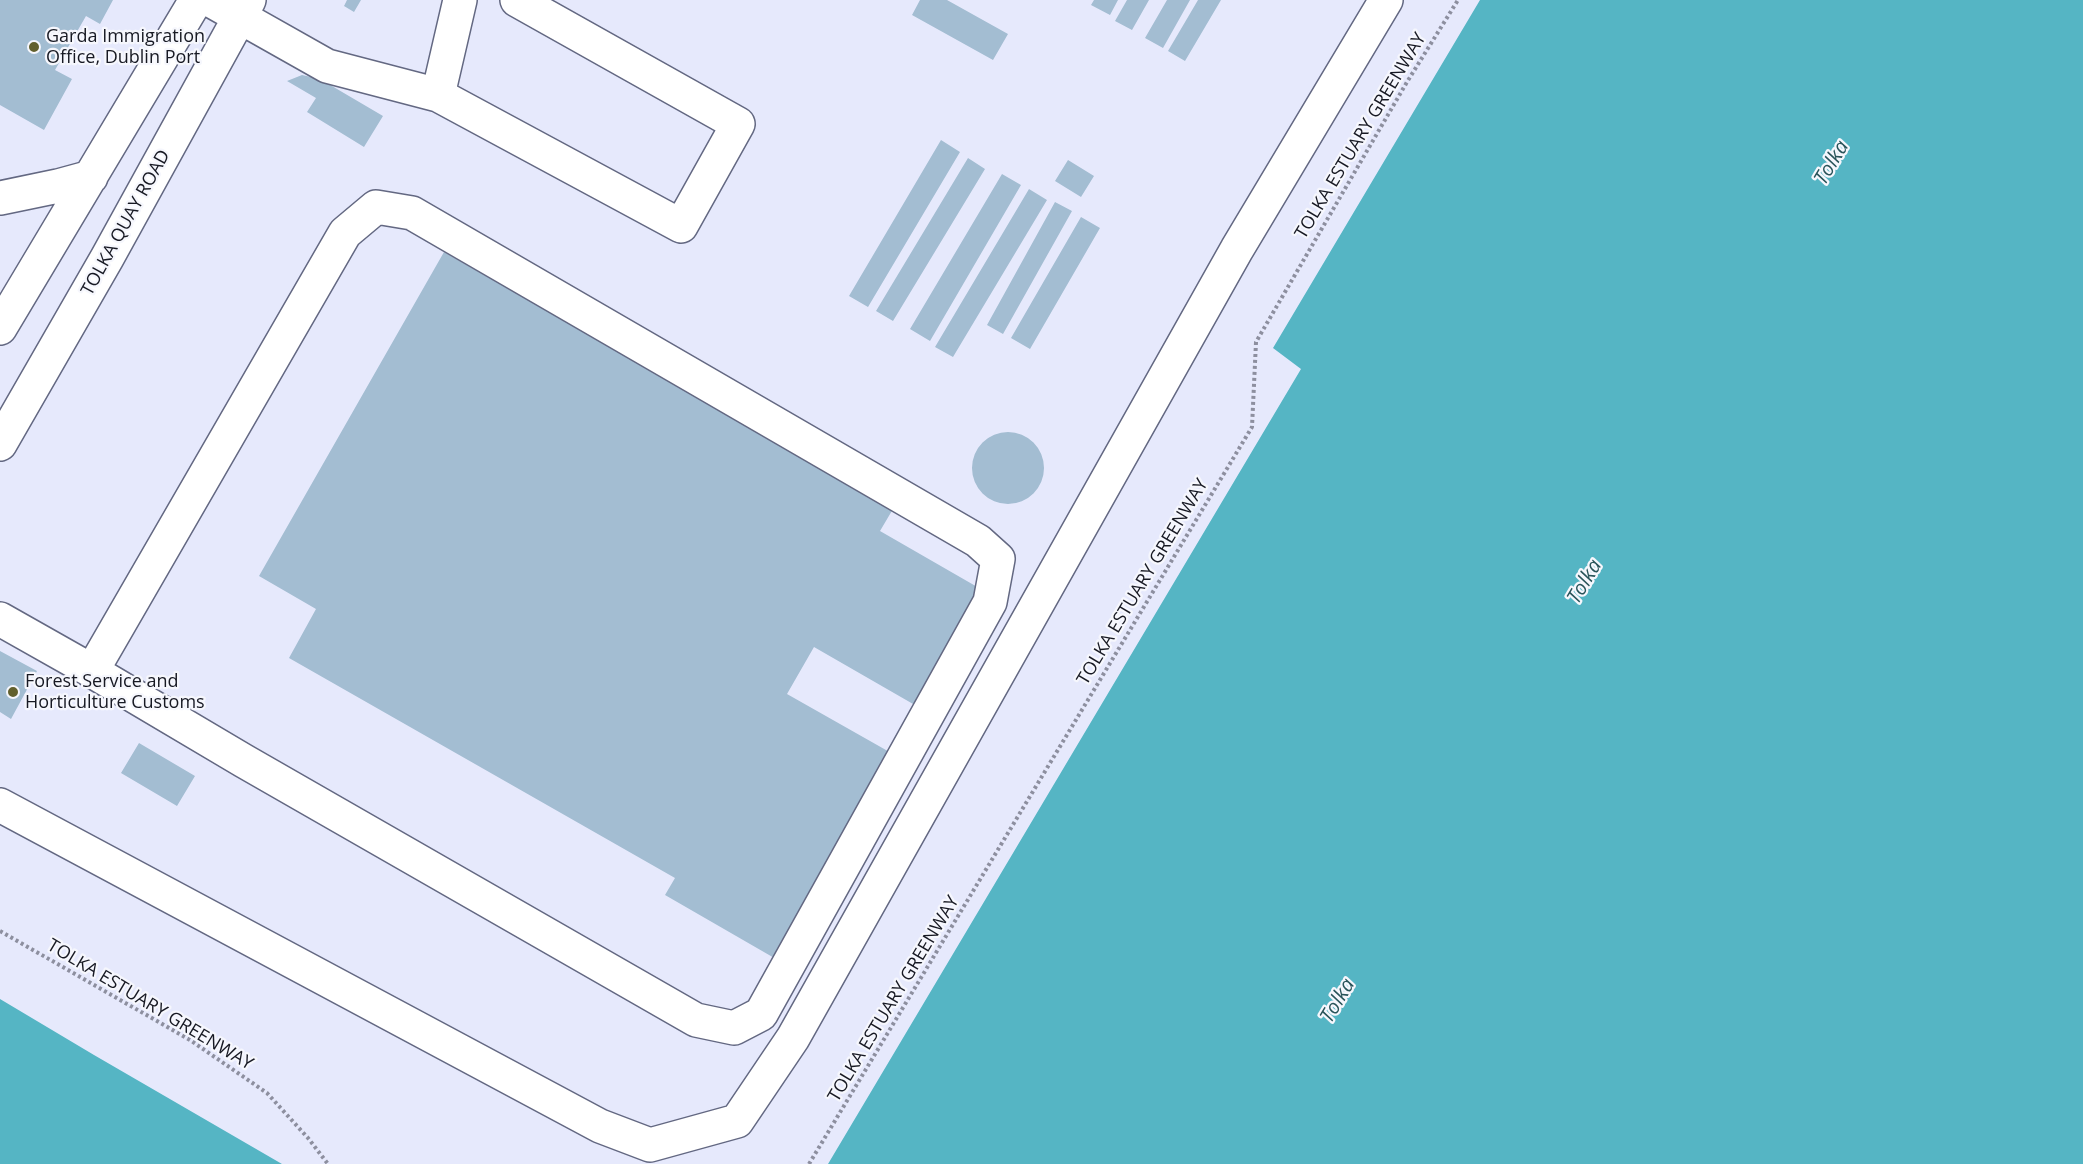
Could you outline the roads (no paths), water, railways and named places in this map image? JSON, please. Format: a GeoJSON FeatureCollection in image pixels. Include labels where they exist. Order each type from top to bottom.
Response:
{"type":"FeatureCollection","features":[{"type":"Feature","properties":{"kind":"street"},"geometry":{"type":"LineString","coordinates":[[0,328],[196,0]]}},
{"type":"Feature","properties":{"kind":"street"},"geometry":{"type":"LineString","coordinates":[[210,0],[244,9],[327,66],[438,95],[681,226],[738,124],[517,0]]}},
{"type":"Feature","properties":{"kind":"street"},"geometry":{"type":"LineString","coordinates":[[438,95],[460,0]]}},
{"type":"Feature","properties":{"kind":"street"},"geometry":{"type":"LineString","coordinates":[[0,805],[600,1126],[651,1145],[737,1121],[793,1038],[1232,260],[1386,0]]}},
{"type":"Feature","properties":{"kind":"street","name":"TOLKA QUAY ROAD"},"geometry":{"type":"LineString","coordinates":[[0,444],[107,258],[244,9]]}},
{"type":"Feature","properties":{"kind":"street"},"geometry":{"type":"LineString","coordinates":[[0,198],[91,177]]}},
{"type":"Feature","properties":{"kind":"street"},"geometry":{"type":"LineString","coordinates":[[0,619],[696,1020],[734,1028],[761,1014],[990,602],[998,559],[978,541],[412,213],[376,207],[345,233],[92,671]]}},
{"type":"Feature","properties":{"kind":"water","name":"Tolka"},"geometry":{"type":"Polygon","coordinates":[[[1480,0],[2083,0],[2083,1164],[828,1164],[1301,369],[1273,348],[1480,0]]]}},
{"type":"Feature","properties":{"kind":"water"},"geometry":{"type":"Polygon","coordinates":[[[0,999],[94,1055],[282,1164],[0,1164],[0,999]]]}},
{"type":"Feature","properties":{"kind":"place","name":"Garda Immigration Office, Dublin Port"},"geometry":{"type":"Point","coordinates":[34,47]}},
{"type":"Feature","properties":{"kind":"place","name":"Forest Service and Horticulture Customs"},"geometry":{"type":"Point","coordinates":[13,692]}}]}
